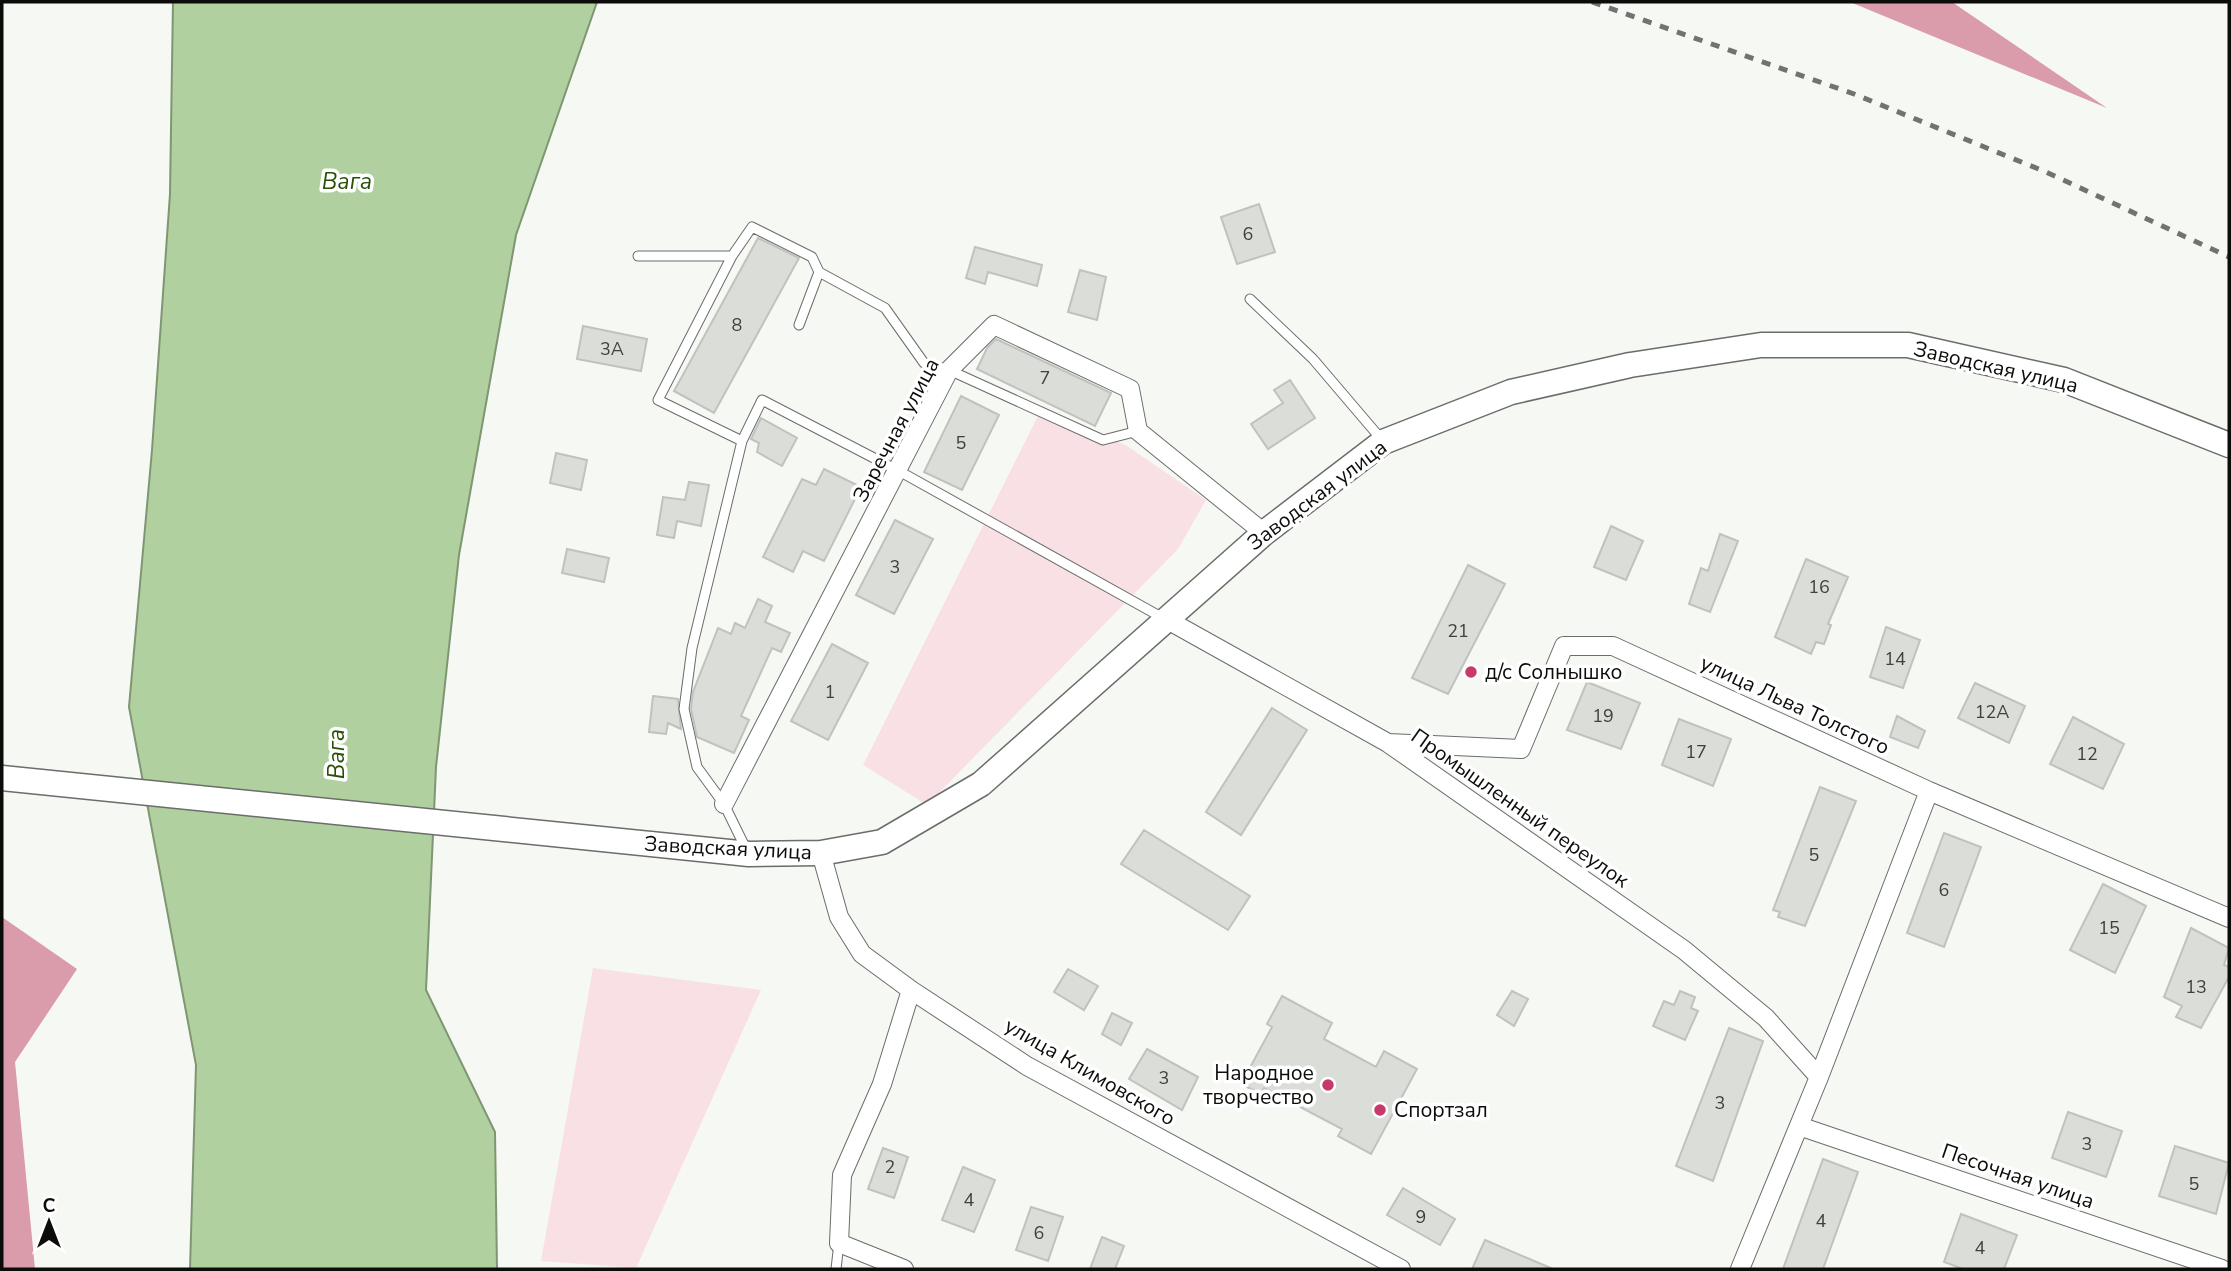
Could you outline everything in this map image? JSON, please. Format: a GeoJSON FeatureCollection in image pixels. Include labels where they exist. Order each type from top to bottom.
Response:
{"type":"FeatureCollection","features":[{"type":"Feature","properties":{"kind":"main road","name":"Заводская улица"},"geometry":{"type":"LineString","coordinates":[[2,778],[67,787],[523,833],[748,853],[821,853],[881,842],[981,784],[1164,618],[1264,533],[1383,442],[1511,392],[1630,365],[1761,345],[1908,345],[2064,380],[2229,445]]}},
{"type":"Feature","properties":{"kind":"street","name":"Заречная улица"},"geometry":{"type":"LineString","coordinates":[[724,804],[949,370],[994,326],[1130,389],[1138,431]]}},
{"type":"Feature","properties":{"kind":"street"},"geometry":{"type":"LineString","coordinates":[[1138,431],[1264,533]]}},
{"type":"Feature","properties":{"kind":"street","name":"Промышленный переулок"},"geometry":{"type":"LineString","coordinates":[[1164,618],[1388,743],[1684,950],[1766,1018],[1819,1077]]}},
{"type":"Feature","properties":{"kind":"street","name":"улица Льва Толстого"},"geometry":{"type":"LineString","coordinates":[[1388,743],[1521,749],[1564,646],[1613,646],[1929,791],[2229,918]]}},
{"type":"Feature","properties":{"kind":"street"},"geometry":{"type":"LineString","coordinates":[[1740,1269],[1819,1077],[1929,791]]}},
{"type":"Feature","properties":{"kind":"street","name":"улица Климовского"},"geometry":{"type":"LineString","coordinates":[[821,853],[839,917],[862,954],[911,990],[1027,1066],[1401,1269]]}},
{"type":"Feature","properties":{"kind":"street"},"geometry":{"type":"LineString","coordinates":[[904,1269],[839,1243],[842,1175],[882,1084],[911,990]]}},
{"type":"Feature","properties":{"kind":"street","name":"Песочная улица"},"geometry":{"type":"LineString","coordinates":[[1799,1126],[2222,1269]]}},
{"type":"Feature","properties":{"kind":"lane"},"geometry":{"type":"LineString","coordinates":[[742,442],[658,400],[732,256],[752,227],[811,257],[819,272],[886,308],[923,363],[949,370],[1103,440],[1138,431]]}},
{"type":"Feature","properties":{"kind":"lane"},"geometry":{"type":"LineString","coordinates":[[638,256],[732,256]]}},
{"type":"Feature","properties":{"kind":"lane"},"geometry":{"type":"LineString","coordinates":[[799,325],[819,272]]}},
{"type":"Feature","properties":{"kind":"lane"},"geometry":{"type":"LineString","coordinates":[[1250,299],[1313,359],[1383,442]]}},
{"type":"Feature","properties":{"kind":"lane"},"geometry":{"type":"LineString","coordinates":[[748,853],[724,804],[697,767],[684,709],[692,648],[742,442],[762,400],[899,471],[1164,618]]}},
{"type":"Feature","properties":{"kind":"lane"},"geometry":{"type":"LineString","coordinates":[[836,1269],[839,1243]]}},
{"type":"Feature","properties":{"kind":"shaded area"},"geometry":{"type":"Polygon","coordinates":[[[1850,2],[1952,2],[2107,108],[1850,2]]]}},
{"type":"Feature","properties":{"kind":"shaded area"},"geometry":{"type":"Polygon","coordinates":[[[1043,406],[1127,446],[1206,500],[1178,549],[927,805],[863,765],[1043,406]]]}},
{"type":"Feature","properties":{"kind":"shaded area"},"geometry":{"type":"Polygon","coordinates":[[[2,917],[77,969],[15,1062],[35,1269],[2,1269],[2,917]]]}},
{"type":"Feature","properties":{"kind":"shaded area"},"geometry":{"type":"Polygon","coordinates":[[[593,968],[761,990],[636,1268],[541,1261],[593,968]]]}},
{"type":"Feature","properties":{"kind":"water","name":"Вага"},"geometry":{"type":"Polygon","coordinates":[[[173,2],[597,2],[516,235],[459,555],[436,767],[426,990],[495,1132],[497,1269],[190,1269],[196,1065],[129,707],[152,450],[170,194],[173,2]]]}},
{"type":"Feature","properties":{"kind":"building"},"geometry":{"type":"Polygon","coordinates":[[[1259,204],[1275,252],[1237,264],[1221,217],[1259,204]]]}},
{"type":"Feature","properties":{"kind":"building"},"geometry":{"type":"Polygon","coordinates":[[[758,238],[799,258],[714,413],[674,391],[758,238]]]}},
{"type":"Feature","properties":{"kind":"building"},"geometry":{"type":"Polygon","coordinates":[[[975,247],[1042,265],[1037,286],[988,272],[985,284],[966,278],[975,247]]]}},
{"type":"Feature","properties":{"kind":"building"},"geometry":{"type":"Polygon","coordinates":[[[1080,270],[1106,277],[1097,320],[1068,312],[1080,270]]]}},
{"type":"Feature","properties":{"kind":"building"},"geometry":{"type":"Polygon","coordinates":[[[583,326],[647,339],[641,371],[577,359],[583,326]]]}},
{"type":"Feature","properties":{"kind":"building"},"geometry":{"type":"Polygon","coordinates":[[[996,339],[1111,393],[1095,426],[977,369],[987,348],[996,339]]]}},
{"type":"Feature","properties":{"kind":"building"},"geometry":{"type":"Polygon","coordinates":[[[1290,380],[1315,418],[1268,449],[1251,424],[1283,403],[1274,390],[1290,380]]]}},
{"type":"Feature","properties":{"kind":"building"},"geometry":{"type":"Polygon","coordinates":[[[961,396],[999,415],[962,490],[924,472],[961,396]]]}},
{"type":"Feature","properties":{"kind":"building"},"geometry":{"type":"Polygon","coordinates":[[[761,418],[797,438],[782,466],[757,452],[759,443],[751,439],[761,418]]]}},
{"type":"Feature","properties":{"kind":"building"},"geometry":{"type":"Polygon","coordinates":[[[556,453],[587,460],[581,490],[550,483],[556,453]]]}},
{"type":"Feature","properties":{"kind":"building"},"geometry":{"type":"Polygon","coordinates":[[[824,469],[861,487],[824,561],[803,551],[793,572],[763,557],[802,479],[816,485],[824,469]]]}},
{"type":"Feature","properties":{"kind":"building"},"geometry":{"type":"Polygon","coordinates":[[[689,482],[709,485],[701,526],[677,521],[674,538],[657,535],[663,497],[685,500],[689,482]]]}},
{"type":"Feature","properties":{"kind":"building"},"geometry":{"type":"Polygon","coordinates":[[[895,520],[933,539],[894,614],[856,595],[895,520]]]}},
{"type":"Feature","properties":{"kind":"building"},"geometry":{"type":"Polygon","coordinates":[[[1611,526],[1643,541],[1626,580],[1594,567],[1611,526]]]}},
{"type":"Feature","properties":{"kind":"building"},"geometry":{"type":"Polygon","coordinates":[[[1720,534],[1738,541],[1710,612],[1689,604],[1701,568],[1708,571],[1720,534]]]}},
{"type":"Feature","properties":{"kind":"building"},"geometry":{"type":"Polygon","coordinates":[[[567,549],[609,558],[604,582],[562,573],[567,549]]]}},
{"type":"Feature","properties":{"kind":"building"},"geometry":{"type":"Polygon","coordinates":[[[1806,559],[1848,577],[1828,624],[1831,625],[1824,644],[1816,642],[1811,654],[1775,637],[1806,559]]]}},
{"type":"Feature","properties":{"kind":"building"},"geometry":{"type":"Polygon","coordinates":[[[1468,565],[1505,584],[1448,694],[1412,678],[1468,565]]]}},
{"type":"Feature","properties":{"kind":"building"},"geometry":{"type":"Polygon","coordinates":[[[758,599],[772,606],[765,622],[790,633],[781,652],[772,648],[741,716],[749,720],[734,753],[697,737],[691,709],[693,692],[718,628],[731,634],[735,623],[745,628],[758,599]]]}},
{"type":"Feature","properties":{"kind":"building"},"geometry":{"type":"Polygon","coordinates":[[[1886,627],[1920,640],[1903,688],[1870,677],[1886,627]]]}},
{"type":"Feature","properties":{"kind":"building"},"geometry":{"type":"Polygon","coordinates":[[[832,644],[868,663],[828,740],[791,721],[832,644]]]}},
{"type":"Feature","properties":{"kind":"building"},"geometry":{"type":"Polygon","coordinates":[[[1587,682],[1640,703],[1621,749],[1567,730],[1587,682]]]}},
{"type":"Feature","properties":{"kind":"building"},"geometry":{"type":"Polygon","coordinates":[[[1975,683],[2025,706],[2009,743],[1958,718],[1975,683]]]}},
{"type":"Feature","properties":{"kind":"building"},"geometry":{"type":"Polygon","coordinates":[[[653,696],[678,699],[681,729],[668,723],[666,734],[649,732],[653,696]]]}},
{"type":"Feature","properties":{"kind":"building"},"geometry":{"type":"Polygon","coordinates":[[[1272,708],[1307,730],[1241,835],[1206,812],[1272,708]]]}},
{"type":"Feature","properties":{"kind":"building"},"geometry":{"type":"Polygon","coordinates":[[[1897,716],[1925,731],[1918,748],[1890,737],[1897,716]]]}},
{"type":"Feature","properties":{"kind":"building"},"geometry":{"type":"Polygon","coordinates":[[[2073,717],[2124,744],[2103,789],[2050,764],[2073,717]]]}},
{"type":"Feature","properties":{"kind":"building"},"geometry":{"type":"Polygon","coordinates":[[[1679,719],[1731,739],[1713,786],[1662,765],[1679,719]]]}},
{"type":"Feature","properties":{"kind":"building"},"geometry":{"type":"Polygon","coordinates":[[[1820,787],[1856,801],[1805,926],[1778,917],[1780,912],[1773,910],[1820,787]]]}},
{"type":"Feature","properties":{"kind":"building"},"geometry":{"type":"Polygon","coordinates":[[[1144,830],[1250,896],[1228,930],[1121,864],[1144,830]]]}},
{"type":"Feature","properties":{"kind":"building"},"geometry":{"type":"Polygon","coordinates":[[[1944,833],[1981,847],[1944,947],[1907,933],[1944,833]]]}},
{"type":"Feature","properties":{"kind":"building"},"geometry":{"type":"Polygon","coordinates":[[[2103,884],[2146,906],[2115,973],[2070,950],[2103,884]]]}},
{"type":"Feature","properties":{"kind":"building"},"geometry":{"type":"Polygon","coordinates":[[[2191,928],[2229,948],[2224,965],[2229,967],[2229,977],[2201,1028],[2176,1017],[2182,1006],[2164,997],[2191,928]]]}},
{"type":"Feature","properties":{"kind":"building"},"geometry":{"type":"Polygon","coordinates":[[[1068,969],[1098,986],[1084,1010],[1054,992],[1068,969]]]}},
{"type":"Feature","properties":{"kind":"building"},"geometry":{"type":"Polygon","coordinates":[[[1512,991],[1528,999],[1514,1026],[1497,1015],[1512,991]]]}},
{"type":"Feature","properties":{"kind":"building"},"geometry":{"type":"Polygon","coordinates":[[[1680,991],[1695,997],[1691,1008],[1698,1011],[1685,1040],[1653,1026],[1664,1001],[1674,1005],[1680,991]]]}},
{"type":"Feature","properties":{"kind":"building"},"geometry":{"type":"Polygon","coordinates":[[[1282,996],[1332,1023],[1324,1039],[1376,1067],[1384,1051],[1417,1069],[1371,1154],[1338,1136],[1342,1129],[1264,1088],[1261,1094],[1241,1084],[1272,1027],[1267,1024],[1282,996]]]}},
{"type":"Feature","properties":{"kind":"building"},"geometry":{"type":"Polygon","coordinates":[[[1112,1013],[1132,1023],[1121,1045],[1102,1034],[1112,1013]]]}},
{"type":"Feature","properties":{"kind":"building"},"geometry":{"type":"Polygon","coordinates":[[[1729,1028],[1763,1041],[1713,1181],[1676,1166],[1729,1028]]]}},
{"type":"Feature","properties":{"kind":"building"},"geometry":{"type":"Polygon","coordinates":[[[1147,1049],[1198,1077],[1182,1110],[1129,1079],[1147,1049]]]}},
{"type":"Feature","properties":{"kind":"building"},"geometry":{"type":"Polygon","coordinates":[[[2068,1112],[2122,1131],[2106,1177],[2052,1158],[2068,1112]]]}},
{"type":"Feature","properties":{"kind":"building"},"geometry":{"type":"Polygon","coordinates":[[[2175,1146],[2229,1163],[2216,1214],[2159,1196],[2175,1146]]]}},
{"type":"Feature","properties":{"kind":"building"},"geometry":{"type":"Polygon","coordinates":[[[883,1148],[908,1157],[894,1198],[868,1189],[883,1148]]]}},
{"type":"Feature","properties":{"kind":"building"},"geometry":{"type":"Polygon","coordinates":[[[1823,1159],[1858,1172],[1823,1269],[1783,1269],[1823,1159]]]}},
{"type":"Feature","properties":{"kind":"building"},"geometry":{"type":"Polygon","coordinates":[[[963,1167],[995,1180],[974,1232],[942,1220],[963,1167]]]}},
{"type":"Feature","properties":{"kind":"building"},"geometry":{"type":"Polygon","coordinates":[[[1403,1188],[1455,1219],[1440,1245],[1387,1215],[1403,1188]]]}},
{"type":"Feature","properties":{"kind":"building"},"geometry":{"type":"Polygon","coordinates":[[[1031,1207],[1063,1217],[1048,1261],[1016,1250],[1031,1207]]]}},
{"type":"Feature","properties":{"kind":"building"},"geometry":{"type":"Polygon","coordinates":[[[1961,1214],[2017,1235],[2004,1269],[1963,1269],[1944,1262],[1961,1214]]]}},
{"type":"Feature","properties":{"kind":"building"},"geometry":{"type":"Polygon","coordinates":[[[1102,1237],[1124,1246],[1115,1269],[1090,1269],[1102,1237]]]}},
{"type":"Feature","properties":{"kind":"building"},"geometry":{"type":"Polygon","coordinates":[[[1485,1240],[1553,1269],[1472,1269],[1485,1240]]]}},
{"type":"Feature","properties":{"kind":"railway"},"geometry":{"type":"LineString","coordinates":[[1592,2],[1854,94],[2046,172],[2229,257]]}},
{"type":"Feature","properties":{"kind":"place","name":"д/с Солнышко"},"geometry":{"type":"Point","coordinates":[1471,672]}},
{"type":"Feature","properties":{"kind":"place","name":"Народное творчество"},"geometry":{"type":"Point","coordinates":[1328,1085]}},
{"type":"Feature","properties":{"kind":"place","name":"Спортзал"},"geometry":{"type":"Point","coordinates":[1380,1110]}}]}
